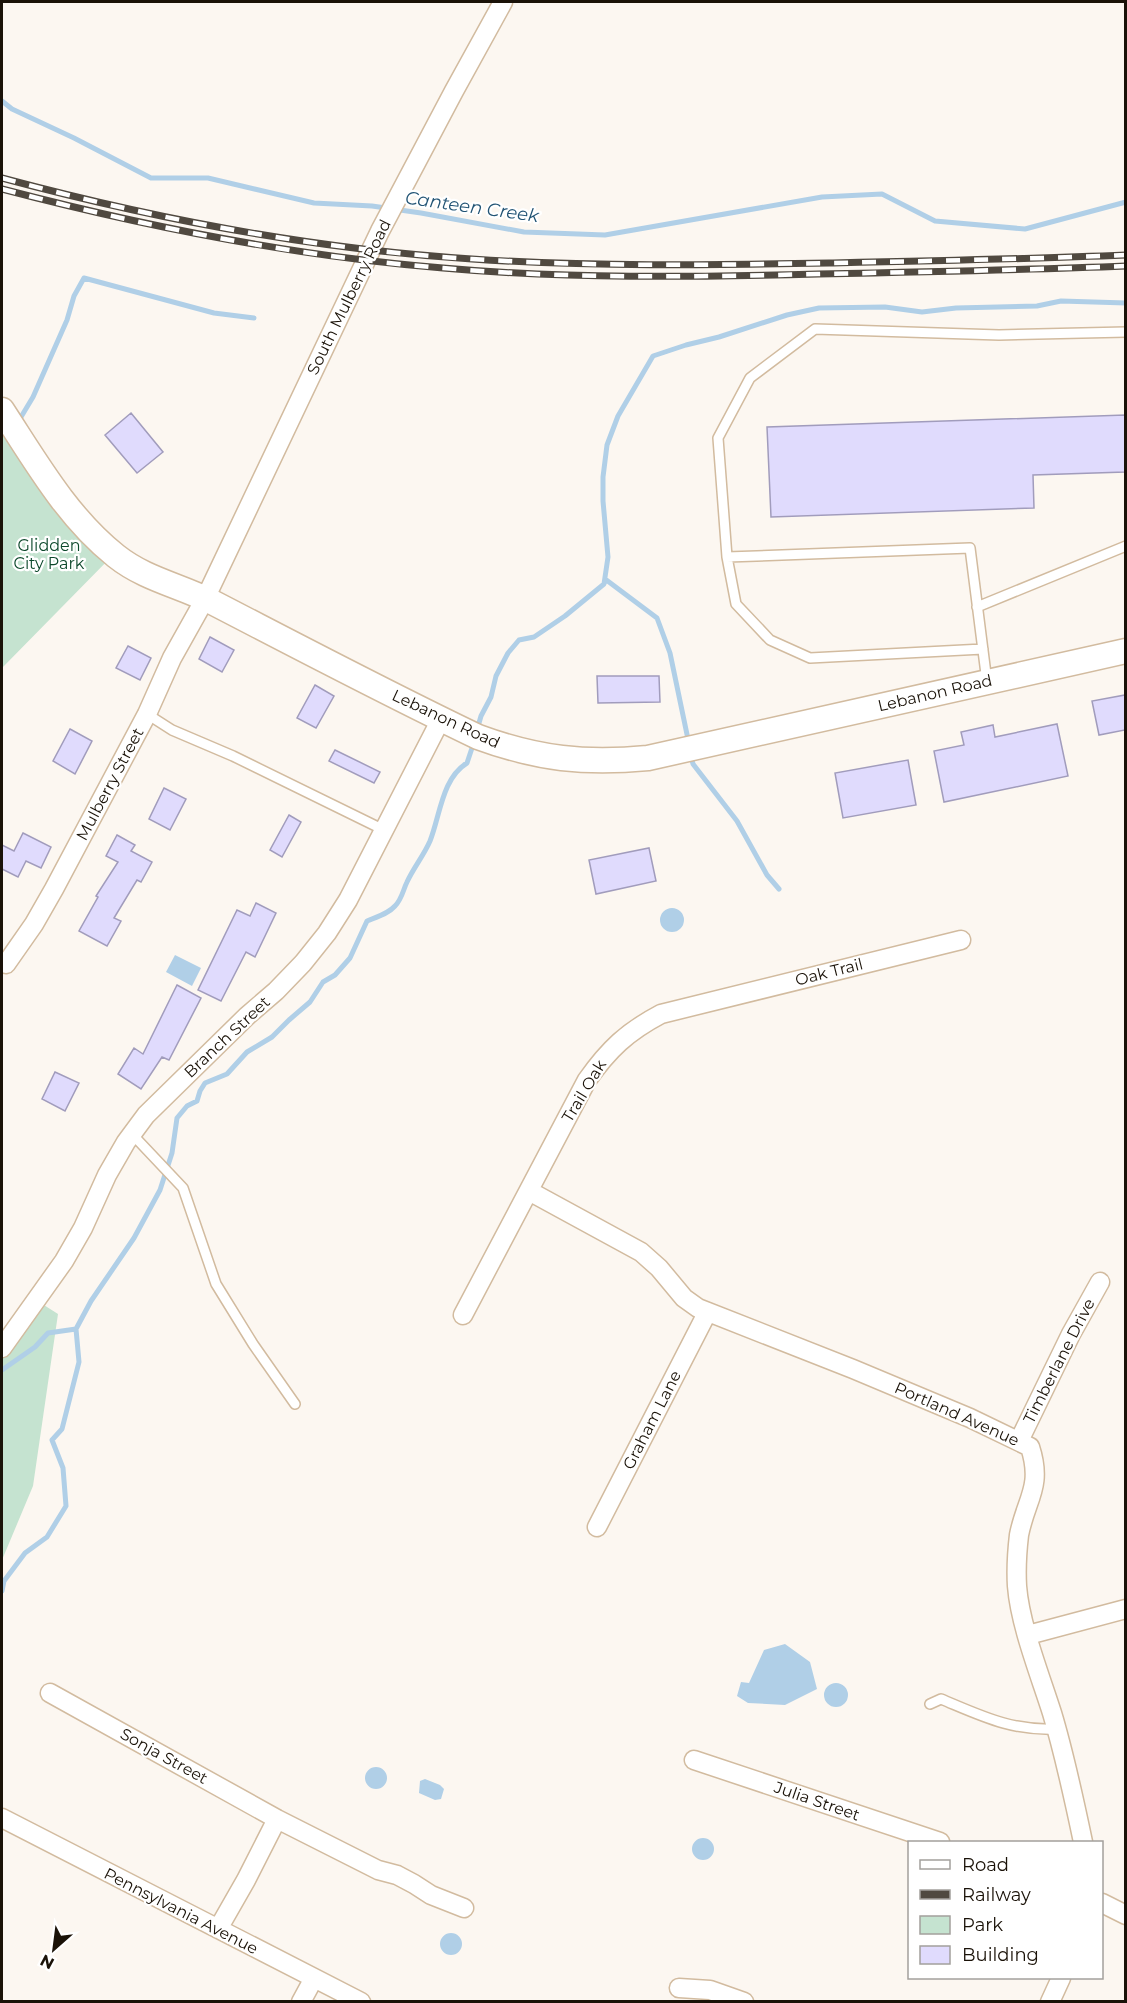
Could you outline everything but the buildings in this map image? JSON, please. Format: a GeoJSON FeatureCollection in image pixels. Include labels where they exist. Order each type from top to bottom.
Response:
{"type":"FeatureCollection","features":[{"type":"Feature","properties":{"kind":"street","name":"South Mulberry Road"},"geometry":{"type":"LineString","coordinates":[[205,598],[380,231],[453,91],[503,2]]}},
{"type":"Feature","properties":{"kind":"street","name":"Lebanon Road"},"geometry":{"type":"LineString","coordinates":[[2,410],[60,497],[92,536],[117,557],[144,574],[205,598],[478,737],[507,748],[536,755],[577,761],[613,762],[648,758],[1125,651]]}},
{"type":"Feature","properties":{"kind":"street","name":"Mulberry Street"},"geometry":{"type":"LineString","coordinates":[[6,964],[34,924],[54,889],[147,714],[172,658],[205,598]]}},
{"type":"Feature","properties":{"kind":"street","name":"Branch Street"},"geometry":{"type":"LineString","coordinates":[[2,1348],[64,1261],[83,1228],[107,1175],[146,1115],[303,963],[327,933],[348,900],[441,719]]}},
{"type":"Feature","properties":{"kind":"street","name":"Oak Trail"},"geometry":{"type":"LineString","coordinates":[[698,1005],[961,940]]}},
{"type":"Feature","properties":{"kind":"street","name":"Trail Oak"},"geometry":{"type":"LineString","coordinates":[[529,1191],[587,1080],[605,1055],[630,1033],[661,1014],[698,1005]]}},
{"type":"Feature","properties":{"kind":"street","name":"Portland Avenue"},"geometry":{"type":"LineString","coordinates":[[529,1191],[642,1252],[660,1268],[684,1298],[708,1313],[853,1369],[970,1418],[1030,1447],[1035,1462],[1036,1480],[1020,1534],[1016,1563],[1017,1587],[1021,1613],[1057,1729],[1083,1841]]}},
{"type":"Feature","properties":{"kind":"street"},"geometry":{"type":"LineString","coordinates":[[463,1315],[529,1191]]}},
{"type":"Feature","properties":{"kind":"street","name":"Timberlane Drive"},"geometry":{"type":"LineString","coordinates":[[1019,1441],[1071,1334],[1100,1282]]}},
{"type":"Feature","properties":{"kind":"street","name":"Graham Lane"},"geometry":{"type":"LineString","coordinates":[[597,1527],[708,1313]]}},
{"type":"Feature","properties":{"kind":"street"},"geometry":{"type":"LineString","coordinates":[[1028,1635],[1125,1609]]}},
{"type":"Feature","properties":{"kind":"street","name":"Sonja Street"},"geometry":{"type":"LineString","coordinates":[[50,1693],[277,1819],[378,1870],[397,1875],[431,1895],[464,1908]]}},
{"type":"Feature","properties":{"kind":"street","name":"Julia Street"},"geometry":{"type":"LineString","coordinates":[[693,1760],[937,1841]]}},
{"type":"Feature","properties":{"kind":"street","name":"Pennsylvania Avenue"},"geometry":{"type":"LineString","coordinates":[[2,1818],[361,2001]]}},
{"type":"Feature","properties":{"kind":"street"},"geometry":{"type":"LineString","coordinates":[[218,1929],[277,1819]]}},
{"type":"Feature","properties":{"kind":"street"},"geometry":{"type":"LineString","coordinates":[[1103,1904],[1125,1915]]}},
{"type":"Feature","properties":{"kind":"street"},"geometry":{"type":"LineString","coordinates":[[301,2001],[314,1978]]}},
{"type":"Feature","properties":{"kind":"street"},"geometry":{"type":"LineString","coordinates":[[1050,2001],[1060,1979]]}},
{"type":"Feature","properties":{"kind":"street"},"geometry":{"type":"LineString","coordinates":[[679,1988],[710,1990],[744,2001]]}},
{"type":"Feature","properties":{"kind":"lane"},"geometry":{"type":"LineString","coordinates":[[983,649],[810,658],[770,640],[736,604],[727,556],[718,438],[750,378],[814,329],[999,335],[1125,332]]}},
{"type":"Feature","properties":{"kind":"lane"},"geometry":{"type":"LineString","coordinates":[[977,607],[1125,546]]}},
{"type":"Feature","properties":{"kind":"lane"},"geometry":{"type":"LineString","coordinates":[[727,556],[970,548],[987,682]]}},
{"type":"Feature","properties":{"kind":"lane"},"geometry":{"type":"LineString","coordinates":[[147,714],[172,730],[233,756],[384,830]]}},
{"type":"Feature","properties":{"kind":"lane"},"geometry":{"type":"LineString","coordinates":[[132,1134],[183,1188],[216,1284],[253,1344],[295,1404]]}},
{"type":"Feature","properties":{"kind":"lane"},"geometry":{"type":"LineString","coordinates":[[930,1704],[941,1699],[1002,1724],[1022,1728],[1057,1729]]}},
{"type":"Feature","properties":{"kind":"green space","name":"Glidden City Park"},"geometry":{"type":"Polygon","coordinates":[[[2,410],[114,554],[2,668],[2,410]]]}},
{"type":"Feature","properties":{"kind":"green space"},"geometry":{"type":"Polygon","coordinates":[[[36,1300],[58,1314],[33,1486],[2,1560],[2,1348],[36,1300]]]}},
{"type":"Feature","properties":{"kind":"water"},"geometry":{"type":"Polygon","coordinates":[[[672,908],[681,911],[684,920],[681,929],[672,932],[663,929],[660,920],[663,911],[672,908]]]}},
{"type":"Feature","properties":{"kind":"water"},"geometry":{"type":"Polygon","coordinates":[[[175,955],[201,968],[192,986],[166,972],[175,955]]]}},
{"type":"Feature","properties":{"kind":"water"},"geometry":{"type":"Polygon","coordinates":[[[785,1644],[810,1662],[817,1689],[785,1705],[748,1703],[737,1696],[741,1682],[749,1683],[764,1650],[785,1644]]]}},
{"type":"Feature","properties":{"kind":"water"},"geometry":{"type":"Polygon","coordinates":[[[836,1683],[841,1684],[847,1690],[847,1700],[841,1706],[836,1707],[831,1706],[825,1700],[824,1695],[825,1690],[831,1684],[836,1683]]]}},
{"type":"Feature","properties":{"kind":"water"},"geometry":{"type":"Polygon","coordinates":[[[372,1767],[380,1767],[387,1774],[387,1782],[380,1789],[372,1789],[365,1782],[365,1774],[372,1767]]]}},
{"type":"Feature","properties":{"kind":"water"},"geometry":{"type":"Polygon","coordinates":[[[425,1779],[444,1789],[441,1799],[435,1800],[419,1793],[420,1781],[425,1779]]]}},
{"type":"Feature","properties":{"kind":"water"},"geometry":{"type":"Polygon","coordinates":[[[699,1838],[707,1838],[714,1845],[714,1853],[707,1860],[699,1860],[692,1853],[692,1845],[699,1838]]]}},
{"type":"Feature","properties":{"kind":"water"},"geometry":{"type":"Polygon","coordinates":[[[447,1933],[455,1933],[462,1940],[462,1948],[455,1955],[447,1955],[440,1948],[440,1940],[447,1933]]]}},
{"type":"Feature","properties":{"kind":"waterway","name":"Canteen Creek"},"geometry":{"type":"LineString","coordinates":[[2,101],[12,109],[151,178],[208,178],[314,203],[372,206],[524,232],[605,235],[822,197],[882,194],[935,221],[1025,229],[1126,202]]}},
{"type":"Feature","properties":{"kind":"waterway"},"geometry":{"type":"LineString","coordinates":[[15,421],[21,417],[33,397],[67,320],[74,296],[84,278],[214,313],[254,318]]}},
{"type":"Feature","properties":{"kind":"waterway"},"geometry":{"type":"LineString","coordinates":[[477,730],[491,697],[496,676],[508,653],[519,640],[534,637],[565,616],[604,584],[608,557],[603,501],[607,445],[618,416],[653,356],[787,315],[819,308],[885,307],[922,312],[956,308],[1037,306],[1061,301],[1126,303]]}},
{"type":"Feature","properties":{"kind":"waterway"},"geometry":{"type":"LineString","coordinates":[[605,579],[657,618],[670,653],[689,744]]}},
{"type":"Feature","properties":{"kind":"waterway"},"geometry":{"type":"LineString","coordinates":[[2,1591],[4,1581],[25,1553],[47,1537],[66,1506],[63,1468],[52,1440],[62,1429],[79,1362],[76,1329],[91,1301],[134,1238],[160,1190],[172,1153],[177,1118],[187,1106],[197,1101],[205,1083],[227,1074],[247,1052],[272,1037],[310,1002],[323,982],[335,975],[350,958],[367,921],[386,913],[397,903],[430,841],[447,788],[452,778],[467,763],[474,742]]}},
{"type":"Feature","properties":{"kind":"waterway"},"geometry":{"type":"LineString","coordinates":[[691,756],[693,764],[737,821],[767,875],[779,889]]}},
{"type":"Feature","properties":{"kind":"waterway"},"geometry":{"type":"LineString","coordinates":[[2,1370],[35,1347],[48,1333],[76,1329]]}},
{"type":"Feature","properties":{"kind":"railway"},"geometry":{"type":"LineString","coordinates":[[2,178],[118,207],[235,230],[353,248],[472,259],[695,265],[1126,255]]}},
{"type":"Feature","properties":{"kind":"railway"},"geometry":{"type":"LineString","coordinates":[[2,189],[166,228],[276,248],[387,263],[490,272],[584,276],[677,276],[1126,266]]}}]}
